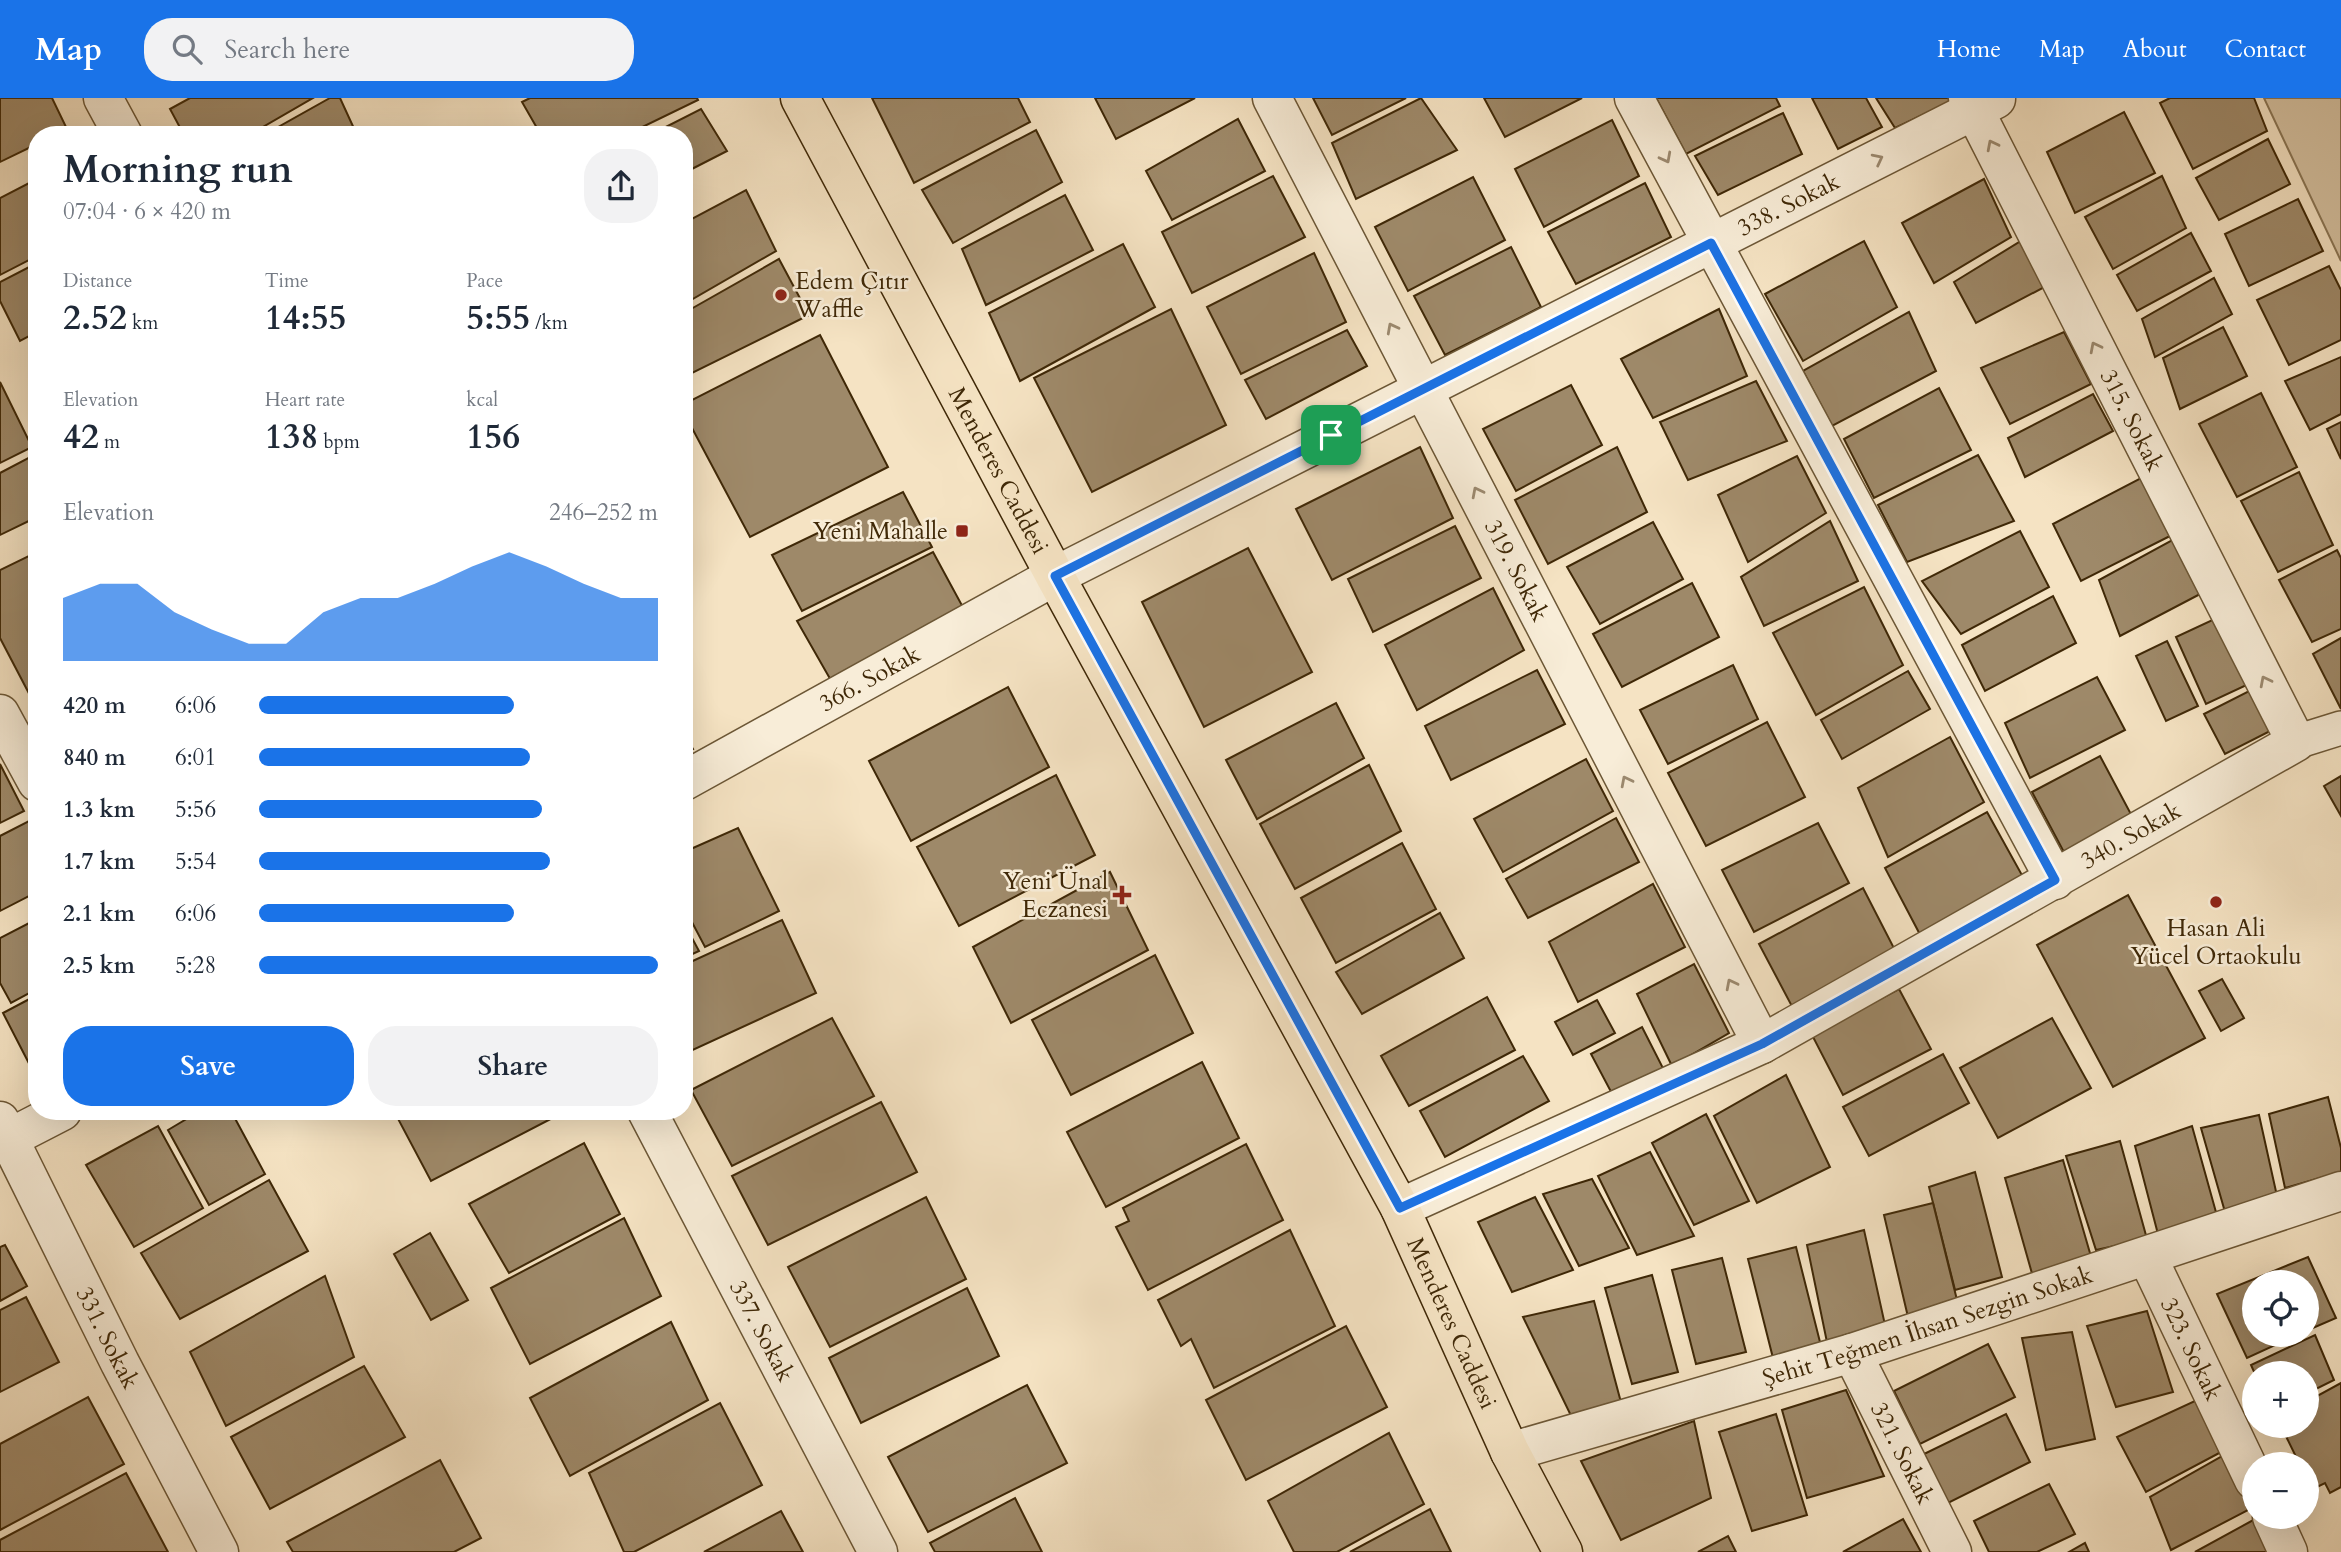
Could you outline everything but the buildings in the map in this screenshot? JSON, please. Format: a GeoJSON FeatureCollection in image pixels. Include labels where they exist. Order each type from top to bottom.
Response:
{"type":"FeatureCollection","features":[{"type":"Feature","properties":{"kind":"main road","name":"Menderes Caddesi"},"geometry":{"type":"LineString","coordinates":[[800,98],[1055,576],[1400,1208],[1510,1452],[1563,1552]]}},
{"type":"Feature","properties":{"kind":"street"},"geometry":{"type":"LineString","coordinates":[[103,98],[118,126]]}},
{"type":"Feature","properties":{"kind":"street","name":"319. Sokak"},"geometry":{"type":"LineString","coordinates":[[1272,98],[1762,1044]]}},
{"type":"Feature","properties":{"kind":"street"},"geometry":{"type":"LineString","coordinates":[[1634,98],[2055,880]]}},
{"type":"Feature","properties":{"kind":"street","name":"338. Sokak"},"geometry":{"type":"LineString","coordinates":[[1055,576],[1711,243],[1980,102]]}},
{"type":"Feature","properties":{"kind":"street","name":"315. Sokak"},"geometry":{"type":"LineString","coordinates":[[1980,102],[2296,742]]}},
{"type":"Feature","properties":{"kind":"street","name":"366. Sokak"},"geometry":{"type":"LineString","coordinates":[[693,776],[1055,576]]}},
{"type":"Feature","properties":{"kind":"street"},"geometry":{"type":"LineString","coordinates":[[0,714],[28,765]]}},
{"type":"Feature","properties":{"kind":"street"},"geometry":{"type":"LineString","coordinates":[[2296,742],[2341,729]]}},
{"type":"Feature","properties":{"kind":"street","name":"340. Sokak"},"geometry":{"type":"LineString","coordinates":[[1400,1208],[1762,1044],[2296,742]]}},
{"type":"Feature","properties":{"kind":"street"},"geometry":{"type":"LineString","coordinates":[[3,1134],[39,1120]]}},
{"type":"Feature","properties":{"kind":"street","name":"337. Sokak"},"geometry":{"type":"LineString","coordinates":[[652,1120],[878,1552]]}},
{"type":"Feature","properties":{"kind":"street","name":"331. Sokak"},"geometry":{"type":"LineString","coordinates":[[3,1134],[219,1552]]}},
{"type":"Feature","properties":{"kind":"street","name":"Şehit Teğmen İhsan Sezgin Sokak"},"geometry":{"type":"LineString","coordinates":[[1510,1452],[1852,1353],[2341,1191]]}},
{"type":"Feature","properties":{"kind":"street","name":"323. Sokak"},"geometry":{"type":"LineString","coordinates":[[2147,1255],[2242,1455]]}},
{"type":"Feature","properties":{"kind":"street","name":"321. Sokak"},"geometry":{"type":"LineString","coordinates":[[1852,1353],[1952,1552]]}},
{"type":"Feature","properties":{"kind":"street"},"geometry":{"type":"LineString","coordinates":[[2277,1529],[2288,1552]]}},
{"type":"Feature","properties":{"kind":"shaded area"},"geometry":{"type":"Polygon","coordinates":[[[2264,98],[2341,98],[2341,261],[2264,98]]]}},
{"type":"Feature","properties":{"kind":"place","name":"Edem Çıtır Waffle"},"geometry":{"type":"Point","coordinates":[781,295]}},
{"type":"Feature","properties":{"kind":"place","name":"Yeni Mahalle"},"geometry":{"type":"Point","coordinates":[962,531]}},
{"type":"Feature","properties":{"kind":"place","name":"Yeni Ünal Eczanesi"},"geometry":{"type":"Point","coordinates":[1122,895]}},
{"type":"Feature","properties":{"kind":"place","name":"Hasan Ali Yücel Ortaokulu"},"geometry":{"type":"Point","coordinates":[2216,902]}},
{"type":"Feature","properties":{"kind":"route"},"geometry":{"type":"LineString","coordinates":[[1711,243],[2055,880],[1762,1044],[1400,1208],[1055,576],[1331,435],[1711,243]]}}]}
